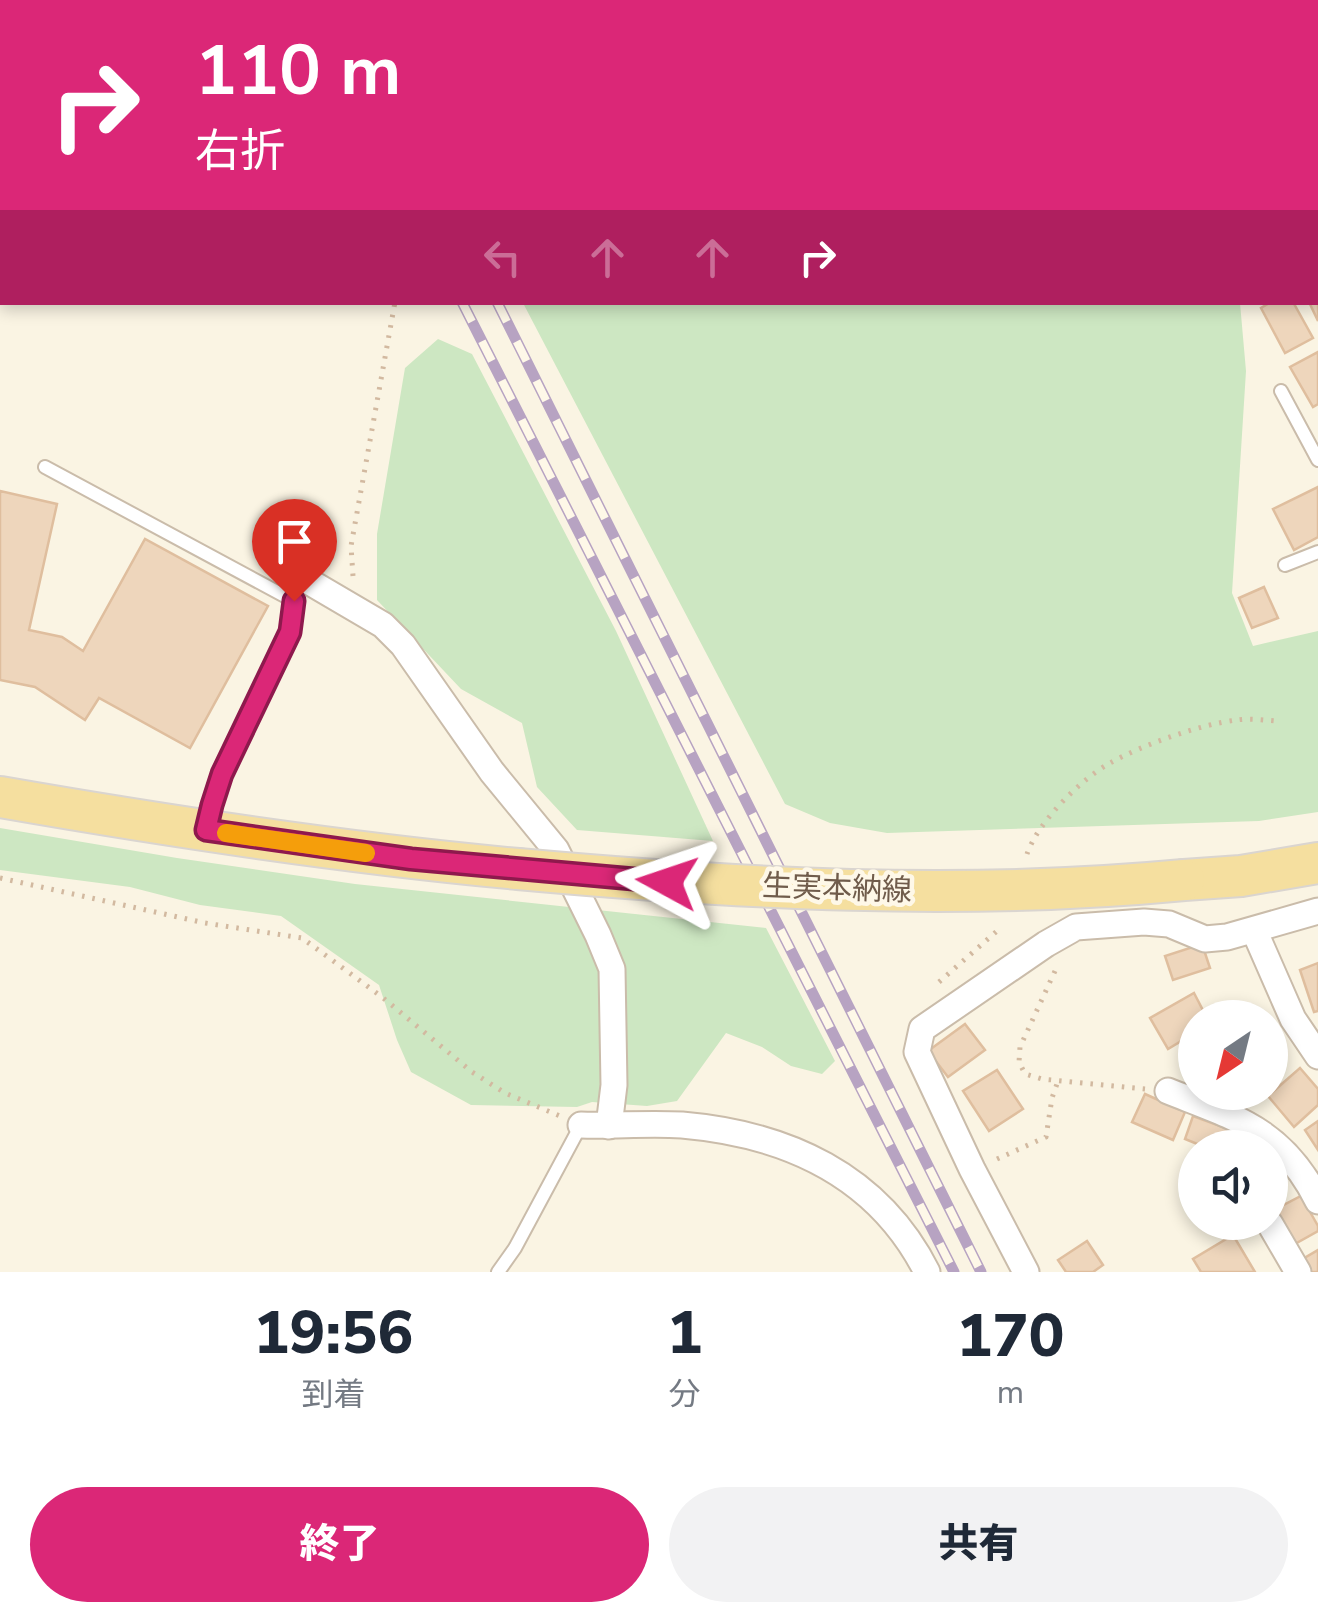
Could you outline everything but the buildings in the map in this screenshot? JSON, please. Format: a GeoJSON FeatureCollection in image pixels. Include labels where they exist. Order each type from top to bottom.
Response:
{"type":"FeatureCollection","features":[{"type":"Feature","properties":{"kind":"main road","name":"生実本納線"},"geometry":{"type":"LineString","coordinates":[[0,797],[411,859],[667,882],[869,891],[1063,889],[1241,876],[1318,863]]}},
{"type":"Feature","properties":{"kind":"street"},"geometry":{"type":"LineString","coordinates":[[308,581],[383,625],[403,644],[492,772],[556,850],[612,969],[614,1085],[609,1126]]}},
{"type":"Feature","properties":{"kind":"street"},"geometry":{"type":"LineString","coordinates":[[1026,1272],[972,1170],[917,1052],[922,1029],[1076,927],[1169,924],[1206,939],[1227,937],[1318,911]]}},
{"type":"Feature","properties":{"kind":"street"},"geometry":{"type":"LineString","coordinates":[[1254,930],[1293,1019],[1318,1056]]}},
{"type":"Feature","properties":{"kind":"street"},"geometry":{"type":"LineString","coordinates":[[1168,1091],[1238,1118],[1279,1144],[1318,1200]]}},
{"type":"Feature","properties":{"kind":"street"},"geometry":{"type":"LineString","coordinates":[[581,1125],[682,1126],[771,1140],[836,1170],[867,1194],[893,1219],[928,1272]]}},
{"type":"Feature","properties":{"kind":"street"},"geometry":{"type":"LineString","coordinates":[[1279,1240],[1298,1272]]}},
{"type":"Feature","properties":{"kind":"lane"},"geometry":{"type":"LineString","coordinates":[[1281,391],[1318,460]]}},
{"type":"Feature","properties":{"kind":"lane"},"geometry":{"type":"LineString","coordinates":[[45,467],[294,601],[290,632],[222,774],[206,830]]}},
{"type":"Feature","properties":{"kind":"lane"},"geometry":{"type":"LineString","coordinates":[[1284,565],[1318,552]]}},
{"type":"Feature","properties":{"kind":"lane"},"geometry":{"type":"LineString","coordinates":[[498,1272],[515,1248],[581,1125]]}},
{"type":"Feature","properties":{"kind":"path"},"geometry":{"type":"LineString","coordinates":[[383,625],[351,573],[350,546],[394,305]]}},
{"type":"Feature","properties":{"kind":"path"},"geometry":{"type":"LineString","coordinates":[[1024,864],[1041,828],[1064,799],[1109,763],[1172,736],[1238,719],[1276,720]]}},
{"type":"Feature","properties":{"kind":"path"},"geometry":{"type":"LineString","coordinates":[[0,878],[205,922],[302,938],[382,997],[472,1072],[505,1093],[581,1125]]}},
{"type":"Feature","properties":{"kind":"path"},"geometry":{"type":"LineString","coordinates":[[922,1029],[921,1006],[937,984],[997,931],[1005,915]]}},
{"type":"Feature","properties":{"kind":"path"},"geometry":{"type":"LineString","coordinates":[[1076,927],[1020,1047],[1019,1062],[1025,1074],[1058,1081],[1168,1091]]}},
{"type":"Feature","properties":{"kind":"path"},"geometry":{"type":"LineString","coordinates":[[972,1170],[1046,1137],[1058,1081]]}},
{"type":"Feature","properties":{"kind":"green space"},"geometry":{"type":"Polygon","coordinates":[[[524,305],[1240,305],[1246,371],[1232,593],[1253,646],[1318,631],[1318,812],[1259,821],[887,833],[830,823],[785,804],[524,305]]]}},
{"type":"Feature","properties":{"kind":"green space"},"geometry":{"type":"Polygon","coordinates":[[[438,339],[472,354],[616,631],[713,841],[577,830],[537,787],[522,723],[461,689],[377,600],[377,534],[405,368],[438,339]]]}},
{"type":"Feature","properties":{"kind":"green space"},"geometry":{"type":"Polygon","coordinates":[[[0,828],[355,884],[766,928],[835,1061],[822,1074],[791,1066],[762,1047],[726,1033],[677,1101],[647,1106],[592,1102],[577,1107],[471,1105],[411,1072],[379,985],[281,916],[200,905],[130,887],[0,870],[0,828]]]}},
{"type":"Feature","properties":{"kind":"railway"},"geometry":{"type":"LineString","coordinates":[[464,305],[954,1272]]}},
{"type":"Feature","properties":{"kind":"railway"},"geometry":{"type":"LineString","coordinates":[[498,305],[981,1272]]}},
{"type":"Feature","properties":{"kind":"slow traffic"},"geometry":{"type":"LineString","coordinates":[[226,833],[366,853]]}},
{"type":"Feature","properties":{"kind":"route"},"geometry":{"type":"LineString","coordinates":[[294,601],[290,632],[222,774],[206,830],[411,859],[667,882]]}}]}
